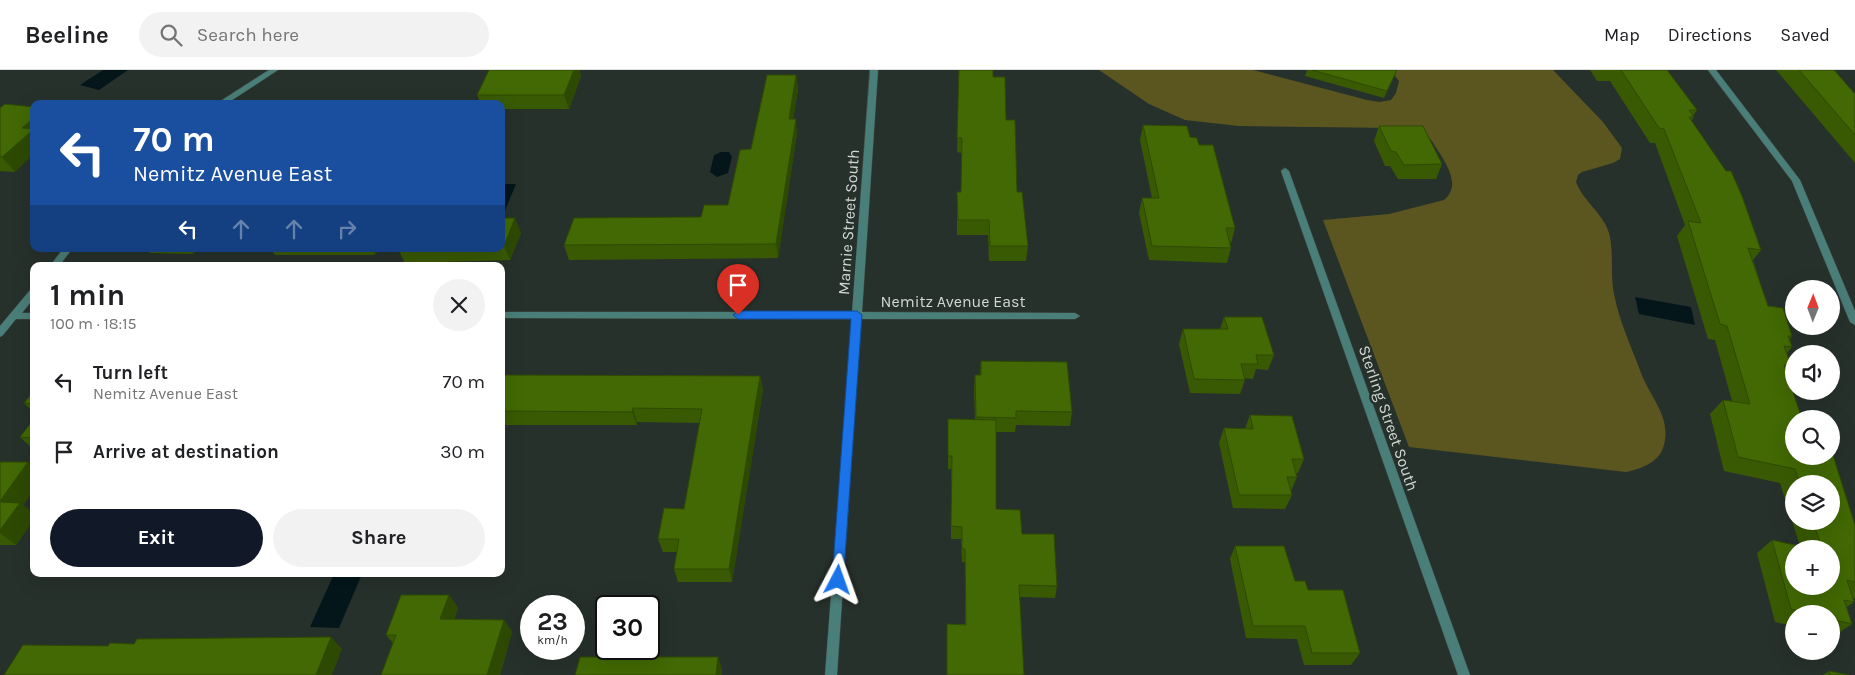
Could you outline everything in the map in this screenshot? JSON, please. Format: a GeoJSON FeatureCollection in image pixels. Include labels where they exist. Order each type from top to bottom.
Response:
{"type":"FeatureCollection","features":[{"type":"Feature","properties":{"kind":"street"},"geometry":{"type":"LineString","coordinates":[[226,100],[274,70]]}},
{"type":"Feature","properties":{"kind":"street","name":"Marnie Street South"},"geometry":{"type":"LineString","coordinates":[[832,675],[874,70]]}},
{"type":"Feature","properties":{"kind":"street"},"geometry":{"type":"LineString","coordinates":[[1712,70],[1796,180],[1855,322]]}},
{"type":"Feature","properties":{"kind":"street","name":"Sterling Street South"},"geometry":{"type":"LineString","coordinates":[[1285,171],[1464,675]]}},
{"type":"Feature","properties":{"kind":"street"},"geometry":{"type":"LineString","coordinates":[[57,262],[66,252]]}},
{"type":"Feature","properties":{"kind":"street"},"geometry":{"type":"LineString","coordinates":[[0,333],[30,296]]}},
{"type":"Feature","properties":{"kind":"street"},"geometry":{"type":"LineString","coordinates":[[14,316],[30,316]]}},
{"type":"Feature","properties":{"kind":"street","name":"Nemitz Avenue East"},"geometry":{"type":"LineString","coordinates":[[505,316],[1075,316]]}},
{"type":"Feature","properties":{"kind":"shaded area"},"geometry":{"type":"Polygon","coordinates":[[[103,70],[128,70],[99,90],[80,85],[103,70]]]}},
{"type":"Feature","properties":{"kind":"shaded area"},"geometry":{"type":"Polygon","coordinates":[[[1099,70],[1253,70],[1379,102],[1391,100],[1396,93],[1399,81],[1390,70],[1553,70],[1603,122],[1622,148],[1620,159],[1613,163],[1582,172],[1578,175],[1576,182],[1583,195],[1602,219],[1609,233],[1616,304],[1641,373],[1663,418],[1665,438],[1661,453],[1648,464],[1626,472],[1409,447],[1323,220],[1389,214],[1444,200],[1450,194],[1452,179],[1432,141],[1428,137],[1397,128],[1239,126],[1185,120],[1149,104],[1099,70]]]}},
{"type":"Feature","properties":{"kind":"shaded area"},"geometry":{"type":"Polygon","coordinates":[[[721,152],[729,152],[732,157],[728,173],[717,177],[710,172],[714,155],[721,152]]]}},
{"type":"Feature","properties":{"kind":"shaded area"},"geometry":{"type":"Polygon","coordinates":[[[505,184],[516,184],[505,211],[505,184]]]}},
{"type":"Feature","properties":{"kind":"shaded area"},"geometry":{"type":"Polygon","coordinates":[[[1635,297],[1691,307],[1695,325],[1639,314],[1635,297]]]}},
{"type":"Feature","properties":{"kind":"shaded area"},"geometry":{"type":"Polygon","coordinates":[[[333,577],[361,577],[339,628],[310,627],[333,577]]]}},
{"type":"Feature","properties":{"kind":"building"},"geometry":{"type":"Polygon","coordinates":[[[489,70],[574,70],[564,95],[477,95],[489,70]]]}},
{"type":"Feature","properties":{"kind":"building"},"geometry":{"type":"Polygon","coordinates":[[[959,70],[993,70],[993,77],[1005,77],[1006,120],[1015,120],[1017,192],[1022,192],[1028,246],[990,246],[989,220],[958,220],[957,192],[961,192],[962,138],[957,138],[959,70]]]}},
{"type":"Feature","properties":{"kind":"building"},"geometry":{"type":"Polygon","coordinates":[[[1312,70],[1397,70],[1387,91],[1312,70]]]}},
{"type":"Feature","properties":{"kind":"building"},"geometry":{"type":"Polygon","coordinates":[[[1621,70],[1667,70],[1697,110],[1689,110],[1694,117],[1689,117],[1726,171],[1731,171],[1761,250],[1748,248],[1768,306],[1783,308],[1785,314],[1785,335],[1792,336],[1788,336],[1791,345],[1784,346],[1785,400],[1796,400],[1799,410],[1785,410],[1785,465],[1836,465],[1839,475],[1797,475],[1795,469],[1738,457],[1723,400],[1750,404],[1727,326],[1720,324],[1688,221],[1701,223],[1664,129],[1659,128],[1621,70]]]}},
{"type":"Feature","properties":{"kind":"building"},"geometry":{"type":"Polygon","coordinates":[[[1799,70],[1834,70],[1855,94],[1855,135],[1799,70]]]}},
{"type":"Feature","properties":{"kind":"building"},"geometry":{"type":"Polygon","coordinates":[[[767,75],[796,75],[789,119],[796,119],[776,244],[564,245],[574,218],[701,217],[704,205],[728,205],[740,150],[751,149],[767,75]]]}},
{"type":"Feature","properties":{"kind":"building"},"geometry":{"type":"Polygon","coordinates":[[[5,104],[30,107],[30,121],[22,128],[30,129],[30,132],[2,157],[0,157],[0,108],[5,104]]]}},
{"type":"Feature","properties":{"kind":"building"},"geometry":{"type":"Polygon","coordinates":[[[1143,125],[1187,126],[1190,137],[1197,138],[1199,145],[1213,145],[1235,228],[1226,228],[1231,248],[1152,246],[1142,198],[1159,198],[1143,125]]]}},
{"type":"Feature","properties":{"kind":"building"},"geometry":{"type":"Polygon","coordinates":[[[1379,126],[1423,126],[1442,164],[1404,165],[1396,152],[1391,151],[1379,126]]]}},
{"type":"Feature","properties":{"kind":"building"},"geometry":{"type":"Polygon","coordinates":[[[505,218],[515,218],[505,243],[505,218]]]}},
{"type":"Feature","properties":{"kind":"building"},"geometry":{"type":"Polygon","coordinates":[[[1224,317],[1262,317],[1274,355],[1256,355],[1258,364],[1241,364],[1245,380],[1194,379],[1183,329],[1228,329],[1224,317]]]}},
{"type":"Feature","properties":{"kind":"building"},"geometry":{"type":"Polygon","coordinates":[[[981,361],[1067,362],[1072,412],[1016,411],[1016,418],[976,417],[975,375],[981,375],[981,361]]]}},
{"type":"Feature","properties":{"kind":"building"},"geometry":{"type":"Polygon","coordinates":[[[505,375],[760,376],[729,569],[674,569],[679,539],[658,539],[664,508],[684,509],[702,409],[633,408],[632,412],[505,411],[505,375]]]}},
{"type":"Feature","properties":{"kind":"building"},"geometry":{"type":"Polygon","coordinates":[[[30,396],[30,404],[24,403],[30,396]]]}},
{"type":"Feature","properties":{"kind":"building"},"geometry":{"type":"Polygon","coordinates":[[[1250,415],[1292,416],[1304,459],[1292,459],[1297,477],[1287,477],[1292,495],[1239,495],[1224,428],[1253,429],[1250,415]]]}},
{"type":"Feature","properties":{"kind":"building"},"geometry":{"type":"Polygon","coordinates":[[[948,419],[996,420],[996,509],[1020,510],[1022,534],[1054,534],[1057,586],[1019,585],[1024,675],[947,675],[947,624],[966,625],[965,549],[962,549],[962,527],[951,526],[952,456],[948,456],[948,419]]]}},
{"type":"Feature","properties":{"kind":"building"},"geometry":{"type":"Polygon","coordinates":[[[30,424],[30,438],[20,437],[30,424]]]}},
{"type":"Feature","properties":{"kind":"building"},"geometry":{"type":"Polygon","coordinates":[[[0,462],[28,462],[0,501],[0,462]]]}},
{"type":"Feature","properties":{"kind":"building"},"geometry":{"type":"Polygon","coordinates":[[[1840,478],[1855,525],[1855,582],[1847,580],[1854,602],[1844,600],[1852,624],[1840,621],[1840,605],[1790,605],[1787,595],[1840,595],[1840,540],[1819,540],[1816,530],[1840,530],[1840,478]]]}},
{"type":"Feature","properties":{"kind":"building"},"geometry":{"type":"Polygon","coordinates":[[[0,502],[20,503],[0,530],[0,502]]]}},
{"type":"Feature","properties":{"kind":"building"},"geometry":{"type":"Polygon","coordinates":[[[1772,540],[1785,543],[1785,587],[1772,540]]]}},
{"type":"Feature","properties":{"kind":"building"},"geometry":{"type":"Polygon","coordinates":[[[1235,546],[1284,546],[1295,581],[1305,581],[1308,590],[1343,590],[1360,653],[1312,653],[1305,626],[1253,626],[1235,546]]]}},
{"type":"Feature","properties":{"kind":"building"},"geometry":{"type":"Polygon","coordinates":[[[401,595],[449,595],[440,619],[504,620],[487,675],[381,675],[396,635],[386,635],[401,595]]]}},
{"type":"Feature","properties":{"kind":"building"},"geometry":{"type":"Polygon","coordinates":[[[331,637],[316,675],[4,675],[23,645],[108,646],[110,643],[134,644],[137,639],[331,637]]]}},
{"type":"Feature","properties":{"kind":"building"},"geometry":{"type":"Polygon","coordinates":[[[585,657],[595,657],[595,660],[660,660],[660,657],[718,657],[716,675],[575,675],[579,660],[585,660],[585,657]]]}},
{"type":"Feature","properties":{"kind":"building"},"geometry":{"type":"Polygon","coordinates":[[[1829,671],[1849,675],[1830,675],[1829,671]]]}},
{"type":"Feature","properties":{"kind":"route"},"geometry":{"type":"LineString","coordinates":[[738,315],[857,315],[838,580]]}}]}
